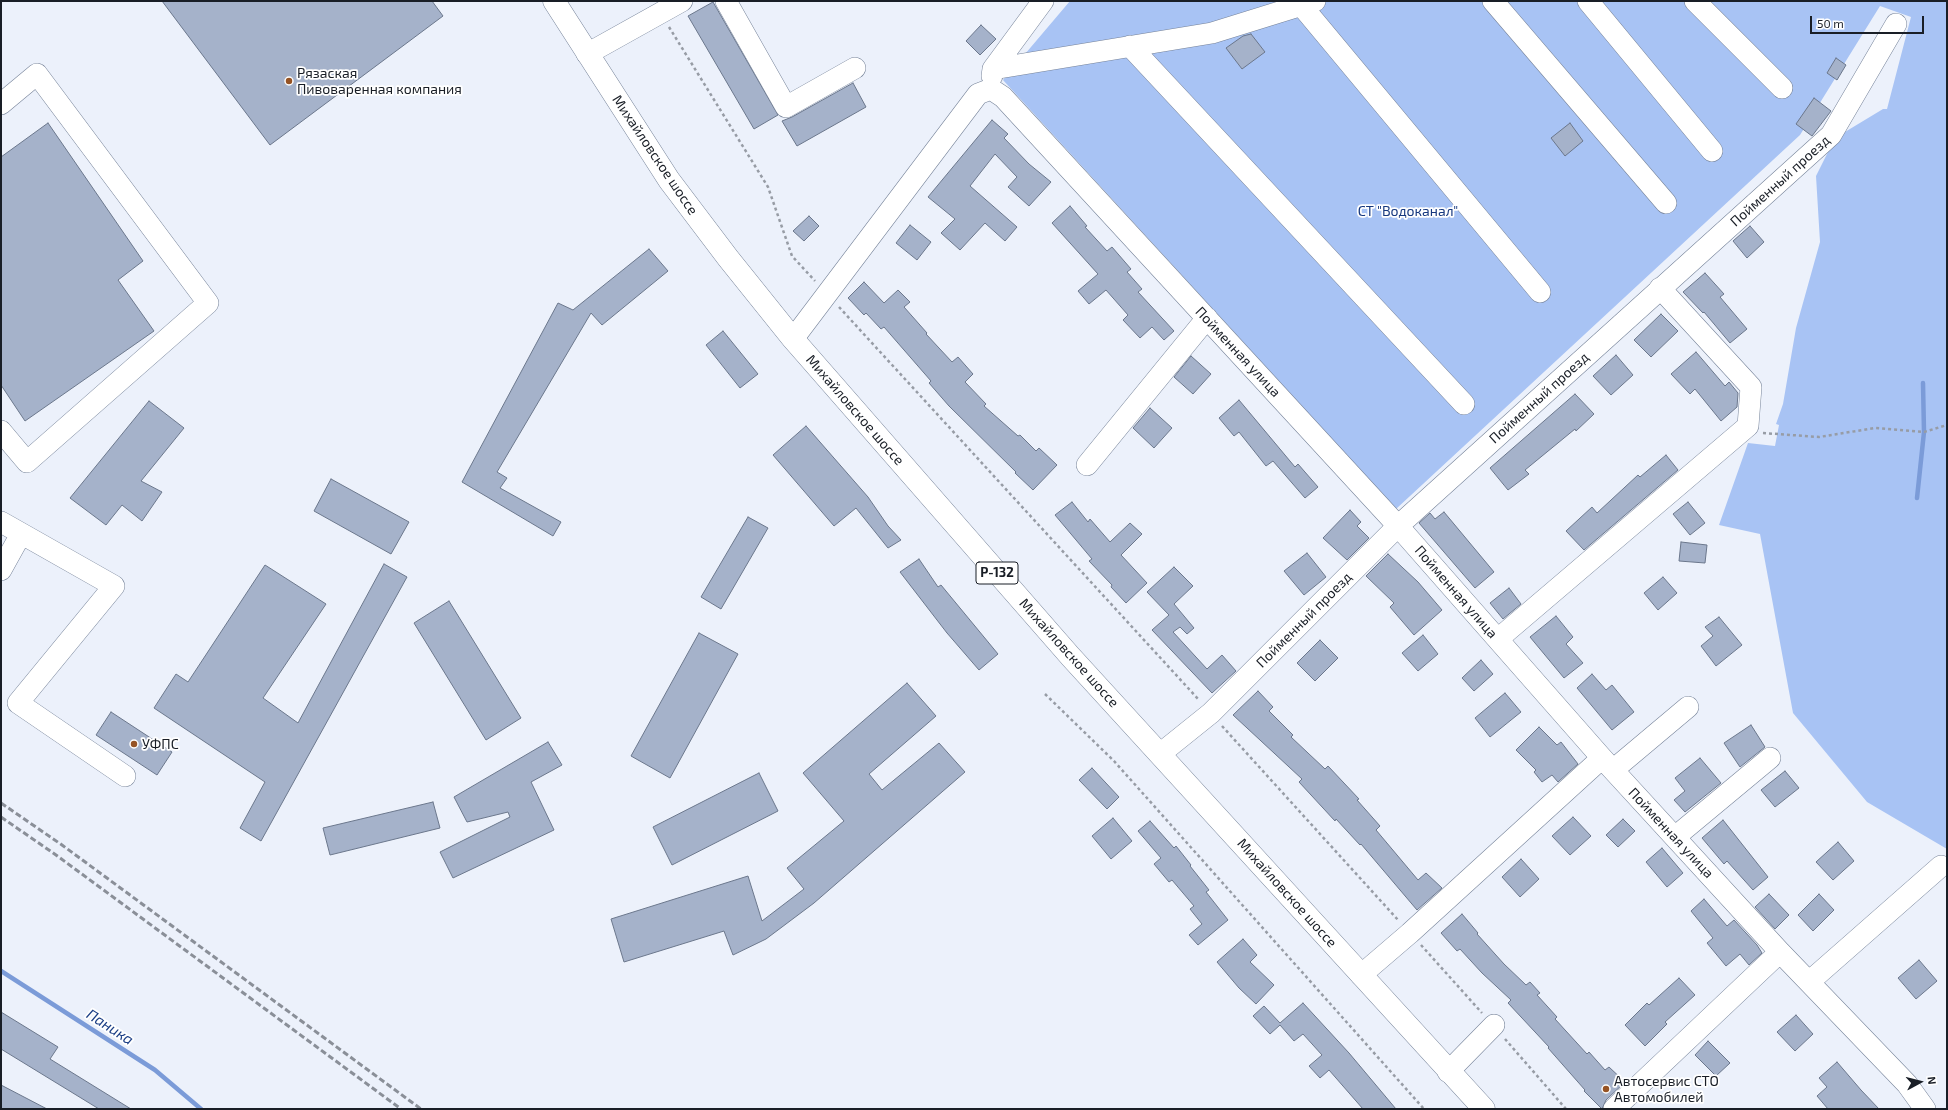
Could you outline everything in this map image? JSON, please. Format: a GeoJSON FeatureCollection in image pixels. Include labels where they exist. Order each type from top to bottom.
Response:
{"type":"FeatureCollection","features":[{"type":"Feature","properties":{"kind":"main road","name":"Михайловское шоссе"},"geometry":{"type":"LineString","coordinates":[[554,1],[669,180],[728,258],[793,339],[1060,645],[1361,974],[1448,1072],[1484,1109]]}},
{"type":"Feature","properties":{"kind":"street"},"geometry":{"type":"LineString","coordinates":[[587,54],[682,1]]}},
{"type":"Feature","properties":{"kind":"street"},"geometry":{"type":"LineString","coordinates":[[726,1],[786,107],[856,68]]}},
{"type":"Feature","properties":{"kind":"street"},"geometry":{"type":"LineString","coordinates":[[793,339],[826,294],[984,92],[993,69],[1043,1]]}},
{"type":"Feature","properties":{"kind":"street"},"geometry":{"type":"LineString","coordinates":[[1493,1],[1666,203]]}},
{"type":"Feature","properties":{"kind":"street"},"geometry":{"type":"LineString","coordinates":[[1588,1],[1712,152]]}},
{"type":"Feature","properties":{"kind":"street"},"geometry":{"type":"LineString","coordinates":[[1695,1],[1782,88]]}},
{"type":"Feature","properties":{"kind":"street"},"geometry":{"type":"LineString","coordinates":[[993,69],[1212,33],[1308,3],[1540,292]]}},
{"type":"Feature","properties":{"kind":"street","name":"Пойменный проезд"},"geometry":{"type":"LineString","coordinates":[[1160,754],[1211,713],[1398,526],[1831,135],[1896,24]]}},
{"type":"Feature","properties":{"kind":"street"},"geometry":{"type":"LineString","coordinates":[[1130,46],[1464,404]]}},
{"type":"Feature","properties":{"kind":"street"},"geometry":{"type":"LineString","coordinates":[[1,104],[37,74],[208,303],[27,462],[1,431]]}},
{"type":"Feature","properties":{"kind":"street","name":"Пойменная улица"},"geometry":{"type":"LineString","coordinates":[[984,92],[1003,97],[1398,526],[1608,764],[1780,952],[1907,1084],[1925,1109]]}},
{"type":"Feature","properties":{"kind":"street"},"geometry":{"type":"LineString","coordinates":[[1498,639],[1748,426],[1751,387],[1660,288]]}},
{"type":"Feature","properties":{"kind":"street"},"geometry":{"type":"LineString","coordinates":[[1087,465],[1207,318]]}},
{"type":"Feature","properties":{"kind":"street"},"geometry":{"type":"LineString","coordinates":[[1,522],[114,586],[18,703],[125,776]]}},
{"type":"Feature","properties":{"kind":"street"},"geometry":{"type":"LineString","coordinates":[[1,570],[22,534]]}},
{"type":"Feature","properties":{"kind":"street"},"geometry":{"type":"LineString","coordinates":[[1361,974],[1608,764],[1688,707]]}},
{"type":"Feature","properties":{"kind":"street"},"geometry":{"type":"LineString","coordinates":[[1675,837],[1770,758]]}},
{"type":"Feature","properties":{"kind":"street"},"geometry":{"type":"LineString","coordinates":[[1809,982],[1942,866]]}},
{"type":"Feature","properties":{"kind":"street"},"geometry":{"type":"LineString","coordinates":[[1614,1109],[1780,952]]}},
{"type":"Feature","properties":{"kind":"street"},"geometry":{"type":"LineString","coordinates":[[1448,1072],[1494,1025]]}},
{"type":"Feature","properties":{"kind":"path"},"geometry":{"type":"LineString","coordinates":[[660,13],[768,187],[792,256],[1211,713],[1494,1025],[1566,1109]]}},
{"type":"Feature","properties":{"kind":"path"},"geometry":{"type":"LineString","coordinates":[[1742,431],[1819,437],[1876,428],[1924,432],[1947,425]]}},
{"type":"Feature","properties":{"kind":"path"},"geometry":{"type":"LineString","coordinates":[[1045,694],[1114,761],[1424,1109]]}},
{"type":"Feature","properties":{"kind":"green space","name":"СТ \"Водоканал\""},"geometry":{"type":"Polygon","coordinates":[[[1070,1],[1947,1],[1947,849],[1867,802],[1793,713],[1760,534],[1719,525],[1748,443],[1775,446],[1779,425],[1776,424],[1783,404],[1796,328],[1820,242],[1816,176],[1835,138],[1883,109],[1887,109],[1911,17],[1880,6],[1800,135],[1396,509],[1003,80],[1070,1]]]}},
{"type":"Feature","properties":{"kind":"building","name":"Рязаская Пивоваренная компания"},"geometry":{"type":"Polygon","coordinates":[[[162,1],[432,1],[443,16],[270,145],[162,1]]]}},
{"type":"Feature","properties":{"kind":"building"},"geometry":{"type":"Polygon","coordinates":[[[713,2],[778,115],[754,129],[688,16],[713,2]]]}},
{"type":"Feature","properties":{"kind":"building"},"geometry":{"type":"Polygon","coordinates":[[[981,25],[996,39],[980,55],[966,41],[981,25]]]}},
{"type":"Feature","properties":{"kind":"building"},"geometry":{"type":"Polygon","coordinates":[[[1251,34],[1265,52],[1242,69],[1226,48],[1243,36],[1251,34]]]}},
{"type":"Feature","properties":{"kind":"building"},"geometry":{"type":"Polygon","coordinates":[[[1836,58],[1846,65],[1837,80],[1827,73],[1836,58]]]}},
{"type":"Feature","properties":{"kind":"building"},"geometry":{"type":"Polygon","coordinates":[[[853,83],[866,107],[797,146],[782,121],[853,83]]]}},
{"type":"Feature","properties":{"kind":"building"},"geometry":{"type":"Polygon","coordinates":[[[1814,98],[1831,111],[1812,136],[1796,124],[1814,98]]]}},
{"type":"Feature","properties":{"kind":"building"},"geometry":{"type":"Polygon","coordinates":[[[992,120],[1008,134],[1004,138],[1029,164],[1051,182],[1029,206],[1008,187],[1017,177],[995,154],[970,186],[1017,227],[1005,241],[985,223],[960,250],[941,233],[955,219],[928,197],[992,120]]]}},
{"type":"Feature","properties":{"kind":"building"},"geometry":{"type":"Polygon","coordinates":[[[48,123],[143,261],[118,280],[154,331],[25,421],[1,385],[1,157],[48,123]]]}},
{"type":"Feature","properties":{"kind":"building"},"geometry":{"type":"Polygon","coordinates":[[[1570,123],[1583,141],[1565,156],[1551,138],[1570,123]]]}},
{"type":"Feature","properties":{"kind":"building"},"geometry":{"type":"Polygon","coordinates":[[[1070,206],[1087,226],[1085,227],[1107,251],[1112,247],[1131,269],[1127,272],[1142,289],[1138,292],[1174,331],[1164,340],[1152,327],[1140,338],[1123,320],[1128,315],[1106,290],[1089,304],[1078,291],[1098,274],[1052,223],[1070,206]]]}},
{"type":"Feature","properties":{"kind":"building"},"geometry":{"type":"Polygon","coordinates":[[[809,216],[819,226],[804,241],[793,231],[809,216]]]}},
{"type":"Feature","properties":{"kind":"building"},"geometry":{"type":"Polygon","coordinates":[[[910,225],[931,242],[917,260],[896,243],[910,225]]]}},
{"type":"Feature","properties":{"kind":"building"},"geometry":{"type":"Polygon","coordinates":[[[1750,226],[1764,242],[1747,258],[1733,241],[1750,226]]]}},
{"type":"Feature","properties":{"kind":"building"},"geometry":{"type":"Polygon","coordinates":[[[649,249],[668,271],[602,325],[591,313],[497,472],[507,478],[500,488],[561,522],[553,536],[462,482],[558,303],[573,310],[649,249]]]}},
{"type":"Feature","properties":{"kind":"building"},"geometry":{"type":"Polygon","coordinates":[[[1705,273],[1724,294],[1720,297],[1747,329],[1730,343],[1704,312],[1703,313],[1683,292],[1705,273]]]}},
{"type":"Feature","properties":{"kind":"building"},"geometry":{"type":"Polygon","coordinates":[[[864,282],[884,303],[898,290],[910,302],[904,307],[927,333],[926,334],[952,362],[958,357],[973,374],[965,382],[986,404],[984,406],[1018,436],[1020,435],[1036,451],[1039,448],[1057,465],[1033,490],[949,406],[929,383],[931,381],[884,327],[881,329],[866,313],[864,315],[848,298],[864,282]]]}},
{"type":"Feature","properties":{"kind":"building"},"geometry":{"type":"Polygon","coordinates":[[[1661,314],[1678,331],[1651,357],[1634,340],[1661,314]]]}},
{"type":"Feature","properties":{"kind":"building"},"geometry":{"type":"Polygon","coordinates":[[[723,331],[758,374],[740,388],[706,345],[723,331]]]}},
{"type":"Feature","properties":{"kind":"building"},"geometry":{"type":"Polygon","coordinates":[[[1696,352],[1725,386],[1729,382],[1738,393],[1737,407],[1721,421],[1695,389],[1690,394],[1671,374],[1696,352]]]}},
{"type":"Feature","properties":{"kind":"building"},"geometry":{"type":"Polygon","coordinates":[[[1616,355],[1633,375],[1611,395],[1593,376],[1616,355]]]}},
{"type":"Feature","properties":{"kind":"building"},"geometry":{"type":"Polygon","coordinates":[[[1191,356],[1211,374],[1193,394],[1174,377],[1191,356]]]}},
{"type":"Feature","properties":{"kind":"building"},"geometry":{"type":"Polygon","coordinates":[[[1575,394],[1594,414],[1576,431],[1575,429],[1525,470],[1529,474],[1508,490],[1490,468],[1575,394]]]}},
{"type":"Feature","properties":{"kind":"building"},"geometry":{"type":"Polygon","coordinates":[[[1239,400],[1295,467],[1298,464],[1318,487],[1305,498],[1273,461],[1266,466],[1239,432],[1234,436],[1219,418],[1239,400]]]}},
{"type":"Feature","properties":{"kind":"building"},"geometry":{"type":"Polygon","coordinates":[[[149,401],[184,428],[141,481],[162,492],[142,521],[122,505],[106,525],[70,498],[149,401]]]}},
{"type":"Feature","properties":{"kind":"building"},"geometry":{"type":"Polygon","coordinates":[[[1150,408],[1172,428],[1154,448],[1133,428],[1150,408]]]}},
{"type":"Feature","properties":{"kind":"building"},"geometry":{"type":"Polygon","coordinates":[[[806,426],[868,497],[888,526],[901,540],[888,548],[856,508],[834,526],[773,455],[806,426]]]}},
{"type":"Feature","properties":{"kind":"building"},"geometry":{"type":"Polygon","coordinates":[[[1666,455],[1678,470],[1584,550],[1566,531],[1592,507],[1597,513],[1638,475],[1640,477],[1666,455]]]}},
{"type":"Feature","properties":{"kind":"building"},"geometry":{"type":"Polygon","coordinates":[[[331,479],[409,522],[391,554],[314,511],[331,479]]]}},
{"type":"Feature","properties":{"kind":"building"},"geometry":{"type":"Polygon","coordinates":[[[1072,502],[1088,522],[1090,519],[1110,542],[1130,523],[1142,534],[1121,555],[1147,583],[1126,603],[1111,587],[1112,585],[1089,561],[1092,559],[1055,515],[1072,502]]]}},
{"type":"Feature","properties":{"kind":"building"},"geometry":{"type":"Polygon","coordinates":[[[1688,502],[1705,523],[1690,535],[1673,514],[1688,502]]]}},
{"type":"Feature","properties":{"kind":"building"},"geometry":{"type":"Polygon","coordinates":[[[1350,510],[1361,522],[1357,526],[1369,538],[1347,560],[1323,538],[1350,510]]]}},
{"type":"Feature","properties":{"kind":"building"},"geometry":{"type":"Polygon","coordinates":[[[1444,512],[1494,572],[1475,588],[1419,523],[1430,513],[1435,519],[1444,512]]]}},
{"type":"Feature","properties":{"kind":"building"},"geometry":{"type":"Polygon","coordinates":[[[748,517],[768,528],[721,609],[701,597],[748,517]]]}},
{"type":"Feature","properties":{"kind":"building"},"geometry":{"type":"Polygon","coordinates":[[[1681,542],[1707,545],[1705,563],[1679,561],[1681,542]]]}},
{"type":"Feature","properties":{"kind":"building"},"geometry":{"type":"Polygon","coordinates":[[[1307,553],[1326,577],[1304,595],[1284,571],[1307,553]]]}},
{"type":"Feature","properties":{"kind":"building"},"geometry":{"type":"Polygon","coordinates":[[[1388,554],[1418,582],[1442,610],[1414,635],[1390,607],[1394,603],[1366,576],[1388,554]]]}},
{"type":"Feature","properties":{"kind":"building"},"geometry":{"type":"Polygon","coordinates":[[[919,559],[938,587],[941,585],[998,654],[979,670],[947,633],[900,572],[919,559]]]}},
{"type":"Feature","properties":{"kind":"building"},"geometry":{"type":"Polygon","coordinates":[[[384,564],[407,577],[261,841],[240,828],[265,782],[154,708],[176,674],[188,682],[265,565],[326,604],[263,698],[298,723],[384,564]]]}},
{"type":"Feature","properties":{"kind":"building"},"geometry":{"type":"Polygon","coordinates":[[[1174,567],[1193,586],[1174,604],[1194,628],[1187,634],[1180,627],[1173,632],[1207,669],[1222,655],[1236,671],[1212,693],[1152,630],[1169,615],[1147,592],[1174,567]]]}},
{"type":"Feature","properties":{"kind":"building"},"geometry":{"type":"Polygon","coordinates":[[[1663,577],[1677,593],[1658,610],[1644,593],[1663,577]]]}},
{"type":"Feature","properties":{"kind":"building"},"geometry":{"type":"Polygon","coordinates":[[[1509,588],[1521,604],[1503,619],[1490,603],[1509,588]]]}},
{"type":"Feature","properties":{"kind":"building"},"geometry":{"type":"Polygon","coordinates":[[[449,601],[521,718],[486,740],[414,623],[449,601]]]}},
{"type":"Feature","properties":{"kind":"building"},"geometry":{"type":"Polygon","coordinates":[[[1556,616],[1573,637],[1566,644],[1583,663],[1564,678],[1530,637],[1556,616]]]}},
{"type":"Feature","properties":{"kind":"building"},"geometry":{"type":"Polygon","coordinates":[[[1719,617],[1742,645],[1716,666],[1701,646],[1713,636],[1705,627],[1719,617]]]}},
{"type":"Feature","properties":{"kind":"building"},"geometry":{"type":"Polygon","coordinates":[[[699,633],[738,654],[670,778],[631,756],[699,633]]]}},
{"type":"Feature","properties":{"kind":"building"},"geometry":{"type":"Polygon","coordinates":[[[1423,635],[1438,654],[1418,671],[1402,653],[1423,635]]]}},
{"type":"Feature","properties":{"kind":"building"},"geometry":{"type":"Polygon","coordinates":[[[1320,640],[1338,658],[1315,681],[1297,663],[1320,640]]]}},
{"type":"Feature","properties":{"kind":"building"},"geometry":{"type":"Polygon","coordinates":[[[1481,660],[1493,674],[1474,691],[1462,678],[1481,660]]]}},
{"type":"Feature","properties":{"kind":"building"},"geometry":{"type":"Polygon","coordinates":[[[1592,674],[1606,690],[1612,685],[1634,712],[1612,730],[1577,688],[1592,674]]]}},
{"type":"Feature","properties":{"kind":"building"},"geometry":{"type":"Polygon","coordinates":[[[907,683],[936,716],[869,774],[882,790],[939,743],[965,772],[814,903],[766,939],[733,955],[724,931],[624,962],[611,919],[748,876],[762,921],[804,889],[787,868],[844,821],[803,773],[907,683]]]}},
{"type":"Feature","properties":{"kind":"building"},"geometry":{"type":"Polygon","coordinates":[[[1258,691],[1273,707],[1269,711],[1293,735],[1291,737],[1325,769],[1328,766],[1359,799],[1357,800],[1380,826],[1376,830],[1418,880],[1426,873],[1442,888],[1417,910],[1361,844],[1360,845],[1336,819],[1335,821],[1299,782],[1302,779],[1233,715],[1258,691]]]}},
{"type":"Feature","properties":{"kind":"building"},"geometry":{"type":"Polygon","coordinates":[[[1505,693],[1521,712],[1490,737],[1475,718],[1505,693]]]}},
{"type":"Feature","properties":{"kind":"building","name":"УФПС"},"geometry":{"type":"Polygon","coordinates":[[[111,712],[172,752],[157,775],[96,735],[111,712]]]}},
{"type":"Feature","properties":{"kind":"building"},"geometry":{"type":"Polygon","coordinates":[[[1751,725],[1765,747],[1740,767],[1724,743],[1751,725]]]}},
{"type":"Feature","properties":{"kind":"building"},"geometry":{"type":"Polygon","coordinates":[[[1539,727],[1557,745],[1561,742],[1578,764],[1558,782],[1552,775],[1542,782],[1534,772],[1536,770],[1516,750],[1539,727]]]}},
{"type":"Feature","properties":{"kind":"building"},"geometry":{"type":"Polygon","coordinates":[[[548,742],[562,765],[531,782],[554,830],[453,878],[440,852],[510,817],[508,812],[467,822],[454,797],[548,742]]]}},
{"type":"Feature","properties":{"kind":"building"},"geometry":{"type":"Polygon","coordinates":[[[1700,758],[1721,783],[1685,812],[1674,800],[1685,791],[1675,778],[1700,758]]]}},
{"type":"Feature","properties":{"kind":"building"},"geometry":{"type":"Polygon","coordinates":[[[1092,768],[1119,797],[1107,809],[1079,780],[1092,768]]]}},
{"type":"Feature","properties":{"kind":"building"},"geometry":{"type":"Polygon","coordinates":[[[1785,771],[1799,788],[1775,807],[1761,790],[1785,771]]]}},
{"type":"Feature","properties":{"kind":"building"},"geometry":{"type":"Polygon","coordinates":[[[759,773],[778,811],[672,865],[653,827],[759,773]]]}},
{"type":"Feature","properties":{"kind":"building"},"geometry":{"type":"Polygon","coordinates":[[[433,802],[440,828],[330,855],[323,828],[433,802]]]}},
{"type":"Feature","properties":{"kind":"building"},"geometry":{"type":"Polygon","coordinates":[[[1573,817],[1591,836],[1570,855],[1552,836],[1573,817]]]}},
{"type":"Feature","properties":{"kind":"building"},"geometry":{"type":"Polygon","coordinates":[[[1113,818],[1132,841],[1111,859],[1092,836],[1113,818]]]}},
{"type":"Feature","properties":{"kind":"building"},"geometry":{"type":"Polygon","coordinates":[[[1623,819],[1635,831],[1618,847],[1606,835],[1623,819]]]}},
{"type":"Feature","properties":{"kind":"building"},"geometry":{"type":"Polygon","coordinates":[[[1723,820],[1768,877],[1753,890],[1727,861],[1724,864],[1702,838],[1723,820]]]}},
{"type":"Feature","properties":{"kind":"building"},"geometry":{"type":"Polygon","coordinates":[[[1150,821],[1174,848],[1176,846],[1191,865],[1190,866],[1209,890],[1206,892],[1228,920],[1198,945],[1189,935],[1202,924],[1190,909],[1194,906],[1172,880],[1169,882],[1154,864],[1161,858],[1138,831],[1150,821]]]}},
{"type":"Feature","properties":{"kind":"building"},"geometry":{"type":"Polygon","coordinates":[[[1838,842],[1854,861],[1833,880],[1816,862],[1838,842]]]}},
{"type":"Feature","properties":{"kind":"building"},"geometry":{"type":"Polygon","coordinates":[[[1662,848],[1683,873],[1667,887],[1646,862],[1662,848]]]}},
{"type":"Feature","properties":{"kind":"building"},"geometry":{"type":"Polygon","coordinates":[[[1521,859],[1539,879],[1520,897],[1502,877],[1521,859]]]}},
{"type":"Feature","properties":{"kind":"building"},"geometry":{"type":"Polygon","coordinates":[[[1769,894],[1789,915],[1775,929],[1755,907],[1769,894]]]}},
{"type":"Feature","properties":{"kind":"building"},"geometry":{"type":"Polygon","coordinates":[[[1819,894],[1834,910],[1813,931],[1798,915],[1819,894]]]}},
{"type":"Feature","properties":{"kind":"building"},"geometry":{"type":"Polygon","coordinates":[[[1704,899],[1727,926],[1734,920],[1757,945],[1762,953],[1749,965],[1740,954],[1726,966],[1707,943],[1713,938],[1691,911],[1704,899]]]}},
{"type":"Feature","properties":{"kind":"building"},"geometry":{"type":"Polygon","coordinates":[[[1462,914],[1478,933],[1477,934],[1504,964],[1526,985],[1530,982],[1540,993],[1537,995],[1557,1017],[1555,1019],[1587,1054],[1589,1052],[1605,1070],[1609,1067],[1625,1082],[1606,1100],[1602,1109],[1584,1091],[1585,1090],[1548,1048],[1549,1047],[1508,1003],[1511,1000],[1482,973],[1460,949],[1457,951],[1441,933],[1462,914]]]}},
{"type":"Feature","properties":{"kind":"building"},"geometry":{"type":"Polygon","coordinates":[[[1243,939],[1257,955],[1250,962],[1274,985],[1256,1004],[1239,988],[1217,962],[1243,939]]]}},
{"type":"Feature","properties":{"kind":"building"},"geometry":{"type":"Polygon","coordinates":[[[1919,960],[1937,981],[1916,999],[1898,978],[1919,960]]]}},
{"type":"Feature","properties":{"kind":"building"},"geometry":{"type":"Polygon","coordinates":[[[1679,978],[1695,995],[1665,1022],[1667,1024],[1645,1046],[1625,1025],[1647,1003],[1649,1005],[1679,978]]]}},
{"type":"Feature","properties":{"kind":"building"},"geometry":{"type":"Polygon","coordinates":[[[1303,1003],[1349,1053],[1396,1109],[1363,1109],[1329,1070],[1320,1078],[1309,1066],[1322,1055],[1303,1034],[1294,1041],[1280,1025],[1270,1034],[1253,1016],[1264,1006],[1280,1023],[1303,1003]]]}},
{"type":"Feature","properties":{"kind":"building"},"geometry":{"type":"Polygon","coordinates":[[[1,1012],[58,1047],[50,1059],[131,1109],[99,1109],[1,1049],[1,1012]]]}},
{"type":"Feature","properties":{"kind":"building"},"geometry":{"type":"Polygon","coordinates":[[[1796,1015],[1813,1034],[1795,1051],[1777,1032],[1796,1015]]]}},
{"type":"Feature","properties":{"kind":"building"},"geometry":{"type":"Polygon","coordinates":[[[1708,1041],[1730,1063],[1716,1076],[1695,1055],[1708,1041]]]}},
{"type":"Feature","properties":{"kind":"building"},"geometry":{"type":"Polygon","coordinates":[[[1837,1062],[1879,1109],[1828,1109],[1817,1096],[1827,1087],[1819,1078],[1837,1062]]]}},
{"type":"Feature","properties":{"kind":"building"},"geometry":{"type":"Polygon","coordinates":[[[1,1085],[47,1109],[1,1109],[1,1085]]]}},
{"type":"Feature","properties":{"kind":"waterway"},"geometry":{"type":"LineString","coordinates":[[1917,498],[1924,432],[1923,383]]}},
{"type":"Feature","properties":{"kind":"waterway","name":"Паника"},"geometry":{"type":"LineString","coordinates":[[1,971],[155,1070],[201,1109]]}},
{"type":"Feature","properties":{"kind":"railway"},"geometry":{"type":"LineString","coordinates":[[1,803],[62,845],[421,1109]]}},
{"type":"Feature","properties":{"kind":"railway"},"geometry":{"type":"LineString","coordinates":[[1,817],[56,855],[401,1109]]}},
{"type":"Feature","properties":{"kind":"place","name":"Рязаская Пивоваренная компания"},"geometry":{"type":"Point","coordinates":[289,81]}},
{"type":"Feature","properties":{"kind":"place","name":"УФПС"},"geometry":{"type":"Point","coordinates":[134,744]}},
{"type":"Feature","properties":{"kind":"place","name":"Автосервис СТО Автомобилей"},"geometry":{"type":"Point","coordinates":[1606,1089]}}]}
